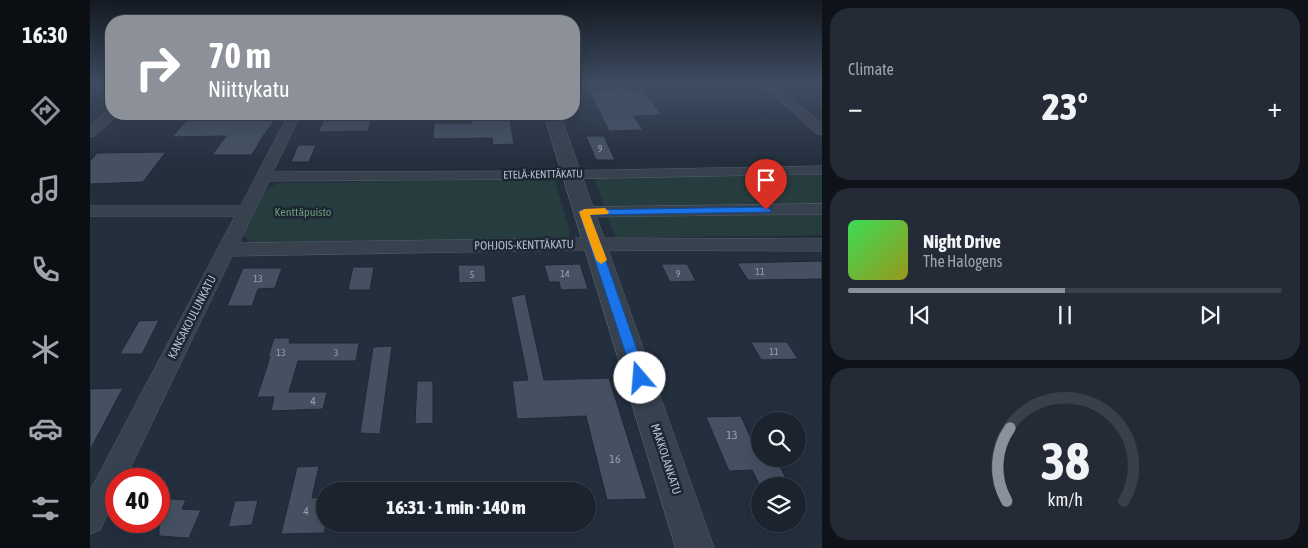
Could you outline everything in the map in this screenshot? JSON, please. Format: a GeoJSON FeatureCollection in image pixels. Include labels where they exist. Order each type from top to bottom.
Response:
{"type":"FeatureCollection","features":[{"type":"Feature","properties":{"kind":"street"},"geometry":{"type":"LineString","coordinates":[[798,111],[822,131]]}},
{"type":"Feature","properties":{"kind":"street"},"geometry":{"type":"LineString","coordinates":[[90,133],[105,119]]}},
{"type":"Feature","properties":{"kind":"street","name":"KANSAKOULUNKATU"},"geometry":{"type":"LineString","coordinates":[[90,520],[111,475],[265,177],[292,120]]}},
{"type":"Feature","properties":{"kind":"street","name":"MAKKOLANKATU"},"geometry":{"type":"LineString","coordinates":[[554,120],[584,212],[597,245],[695,548]]}},
{"type":"Feature","properties":{"kind":"street","name":"ETELÄ-KENTTÄKATU"},"geometry":{"type":"LineString","coordinates":[[265,177],[822,170]]}},
{"type":"Feature","properties":{"kind":"street"},"geometry":{"type":"LineString","coordinates":[[584,212],[822,209]]}},
{"type":"Feature","properties":{"kind":"street"},"geometry":{"type":"LineString","coordinates":[[90,211],[246,211]]}},
{"type":"Feature","properties":{"kind":"street","name":"POHJOIS-KENTTÄKATU"},"geometry":{"type":"LineString","coordinates":[[227,250],[597,245],[822,245]]}},
{"type":"Feature","properties":{"kind":"green space"},"geometry":{"type":"Polygon","coordinates":[[[822,175],[822,235],[616,238],[594,178],[822,175]]]}},
{"type":"Feature","properties":{"kind":"green space","name":"Kenttäpuisto"},"geometry":{"type":"Polygon","coordinates":[[[554,179],[570,231],[568,238],[251,243],[243,235],[264,191],[278,183],[554,179]]]}},
{"type":"Feature","properties":{"kind":"building"},"geometry":{"type":"Polygon","coordinates":[[[599,111],[659,111],[662,115],[634,116],[643,130],[609,131],[599,111]]]}},
{"type":"Feature","properties":{"kind":"building"},"geometry":{"type":"Polygon","coordinates":[[[187,120],[275,120],[252,155],[212,155],[226,136],[172,137],[187,120]]]}},
{"type":"Feature","properties":{"kind":"building"},"geometry":{"type":"Polygon","coordinates":[[[323,120],[371,120],[368,131],[318,132],[323,120]]]}},
{"type":"Feature","properties":{"kind":"building"},"geometry":{"type":"Polygon","coordinates":[[[471,120],[510,120],[514,144],[493,145],[492,138],[433,139],[434,123],[471,123],[471,120]]]}},
{"type":"Feature","properties":{"kind":"building"},"geometry":{"type":"Polygon","coordinates":[[[586,136],[604,136],[615,160],[596,160],[586,136]]]}},
{"type":"Feature","properties":{"kind":"building"},"geometry":{"type":"Polygon","coordinates":[[[298,145],[316,145],[309,162],[291,162],[298,145]]]}},
{"type":"Feature","properties":{"kind":"building"},"geometry":{"type":"Polygon","coordinates":[[[166,152],[143,182],[90,184],[90,161],[97,153],[166,152]]]}},
{"type":"Feature","properties":{"kind":"building"},"geometry":{"type":"Polygon","coordinates":[[[822,261],[822,279],[748,280],[737,263],[822,261]]]}},
{"type":"Feature","properties":{"kind":"building"},"geometry":{"type":"Polygon","coordinates":[[[580,264],[588,289],[561,290],[559,282],[549,282],[544,265],[580,264]]]}},
{"type":"Feature","properties":{"kind":"building"},"geometry":{"type":"Polygon","coordinates":[[[661,264],[687,264],[696,281],[670,282],[661,264]]]}},
{"type":"Feature","properties":{"kind":"building"},"geometry":{"type":"Polygon","coordinates":[[[458,265],[485,265],[486,282],[459,283],[458,265]]]}},
{"type":"Feature","properties":{"kind":"building"},"geometry":{"type":"Polygon","coordinates":[[[353,267],[374,267],[370,290],[348,290],[353,267]]]}},
{"type":"Feature","properties":{"kind":"building"},"geometry":{"type":"Polygon","coordinates":[[[243,268],[282,268],[275,288],[258,289],[252,306],[227,306],[243,268]]]}},
{"type":"Feature","properties":{"kind":"building"},"geometry":{"type":"Polygon","coordinates":[[[525,294],[544,380],[609,378],[647,499],[607,500],[586,416],[517,419],[512,381],[528,380],[511,297],[525,294]]]}},
{"type":"Feature","properties":{"kind":"building"},"geometry":{"type":"Polygon","coordinates":[[[159,320],[142,354],[120,354],[139,321],[159,320]]]}},
{"type":"Feature","properties":{"kind":"building"},"geometry":{"type":"Polygon","coordinates":[[[274,338],[290,338],[289,343],[359,343],[356,361],[298,361],[289,392],[327,392],[323,409],[271,411],[274,397],[257,397],[274,338]]]}},
{"type":"Feature","properties":{"kind":"building"},"geometry":{"type":"Polygon","coordinates":[[[751,342],[787,342],[798,359],[761,360],[751,342]]]}},
{"type":"Feature","properties":{"kind":"building"},"geometry":{"type":"Polygon","coordinates":[[[392,346],[380,434],[360,433],[373,347],[392,346]]]}},
{"type":"Feature","properties":{"kind":"building"},"geometry":{"type":"Polygon","coordinates":[[[417,381],[433,381],[433,423],[415,424],[417,381]]]}},
{"type":"Feature","properties":{"kind":"building"},"geometry":{"type":"Polygon","coordinates":[[[123,388],[90,450],[90,389],[123,388]]]}},
{"type":"Feature","properties":{"kind":"building"},"geometry":{"type":"Polygon","coordinates":[[[741,416],[751,439],[751,467],[780,467],[785,477],[756,477],[752,470],[729,471],[706,417],[741,416]]]}},
{"type":"Feature","properties":{"kind":"building"},"geometry":{"type":"Polygon","coordinates":[[[319,466],[312,498],[316,498],[316,532],[325,533],[281,534],[297,467],[319,466]]]}},
{"type":"Feature","properties":{"kind":"building"},"geometry":{"type":"Polygon","coordinates":[[[170,499],[186,500],[182,509],[201,510],[189,538],[159,536],[159,533],[170,533],[170,499]]]}},
{"type":"Feature","properties":{"kind":"building"},"geometry":{"type":"Polygon","coordinates":[[[258,500],[252,525],[228,527],[235,501],[258,500]]]}},
{"type":"Feature","properties":{"kind":"slow traffic"},"geometry":{"type":"LineString","coordinates":[[601,260],[584,212],[605,212]]}},
{"type":"Feature","properties":{"kind":"route"},"geometry":{"type":"LineString","coordinates":[[640,378],[597,245],[584,212],[766,210]]}}]}
